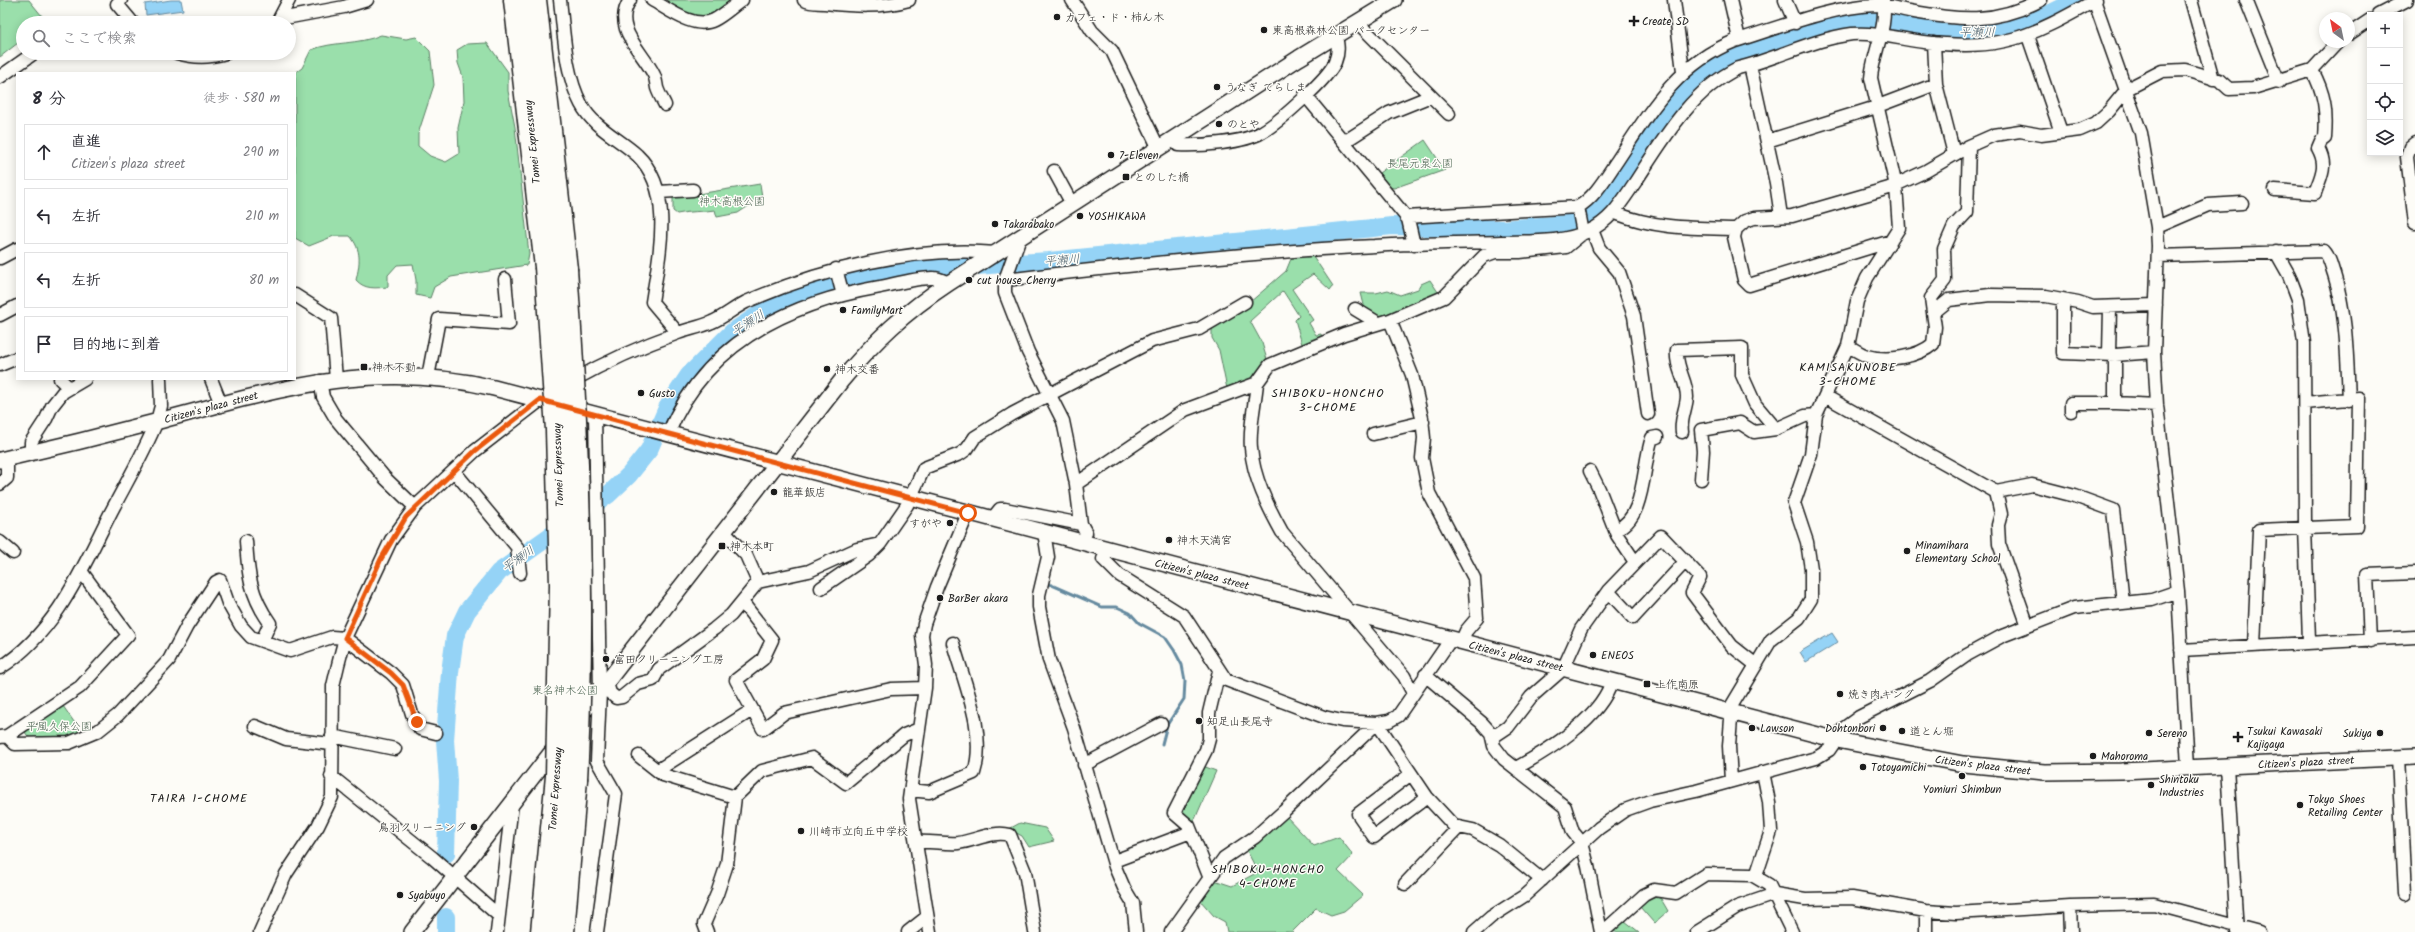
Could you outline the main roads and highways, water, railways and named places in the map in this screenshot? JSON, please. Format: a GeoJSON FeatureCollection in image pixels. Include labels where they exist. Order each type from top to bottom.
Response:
{"type":"FeatureCollection","features":[{"type":"Feature","properties":{"kind":"highway","name":"Tomei Expressway"},"geometry":{"type":"LineString","coordinates":[[515,0],[577,415],[582,582],[580,699],[542,932]]}},
{"type":"Feature","properties":{"kind":"highway","name":"Tomei Expressway"},"geometry":{"type":"LineString","coordinates":[[535,0],[556,268]]}},
{"type":"Feature","properties":{"kind":"highway","name":"Tomei Expressway"},"geometry":{"type":"LineString","coordinates":[[563,932],[566,778]]}},
{"type":"Feature","properties":{"kind":"water"},"geometry":{"type":"Polygon","coordinates":[[[181,0],[183,10],[146,15],[145,4],[181,0]]]}},
{"type":"Feature","properties":{"kind":"water"},"geometry":{"type":"Polygon","coordinates":[[[1832,633],[1838,642],[1806,662],[1800,652],[1832,633]]]}},
{"type":"Feature","properties":{"kind":"waterway","name":"平瀬川"},"geometry":{"type":"LineString","coordinates":[[446,854],[448,781],[445,740],[450,672],[455,636],[467,611],[499,572],[608,495],[629,475],[649,450],[667,408],[689,375],[732,332],[764,311],[835,285],[903,271],[1049,261],[1392,226],[1502,229],[1567,224],[1587,219],[1601,208],[1637,151],[1665,112],[1696,79],[1722,62],[1752,51],[1852,22],[1879,20],[1925,30],[1953,34],[1990,33],[2023,25],[2076,0]]}},
{"type":"Feature","properties":{"kind":"waterway"},"geometry":{"type":"LineString","coordinates":[[1047,583],[1102,607],[1117,607],[1130,613],[1139,623],[1165,637],[1182,665],[1185,681],[1184,699],[1167,725],[1162,744]]}},
{"type":"Feature","properties":{"kind":"waterway","name":"平瀬川"},"geometry":{"type":"LineString","coordinates":[[446,917],[446,932]]}},
{"type":"Feature","properties":{"kind":"place","name":"カフェ・ド・柿ん木"},"geometry":{"type":"Point","coordinates":[1057,17]}},
{"type":"Feature","properties":{"kind":"place","name":"Create SD"},"geometry":{"type":"Point","coordinates":[1634,21]}},
{"type":"Feature","properties":{"kind":"place","name":"東高根森林公園 パークセンター"},"geometry":{"type":"Point","coordinates":[1264,30]}},
{"type":"Feature","properties":{"kind":"place","name":"うなぎ てらしま"},"geometry":{"type":"Point","coordinates":[1217,87]}},
{"type":"Feature","properties":{"kind":"place","name":"のとや"},"geometry":{"type":"Point","coordinates":[1219,124]}},
{"type":"Feature","properties":{"kind":"place","name":"7-Eleven"},"geometry":{"type":"Point","coordinates":[1111,155]}},
{"type":"Feature","properties":{"kind":"place","name":"とのした橋"},"geometry":{"type":"Point","coordinates":[1126,177]}},
{"type":"Feature","properties":{"kind":"place","name":"YOSHIKAWA"},"geometry":{"type":"Point","coordinates":[1080,216]}},
{"type":"Feature","properties":{"kind":"place","name":"Takarabako"},"geometry":{"type":"Point","coordinates":[995,224]}},
{"type":"Feature","properties":{"kind":"place","name":"cut house Cherry"},"geometry":{"type":"Point","coordinates":[969,280]}},
{"type":"Feature","properties":{"kind":"place","name":"FamilyMart"},"geometry":{"type":"Point","coordinates":[843,310]}},
{"type":"Feature","properties":{"kind":"place","name":"神木不動"},"geometry":{"type":"Point","coordinates":[364,367]}},
{"type":"Feature","properties":{"kind":"place","name":"神木交番"},"geometry":{"type":"Point","coordinates":[827,369]}},
{"type":"Feature","properties":{"kind":"place","name":"Gusto"},"geometry":{"type":"Point","coordinates":[641,393]}},
{"type":"Feature","properties":{"kind":"place","name":"龍華飯店"},"geometry":{"type":"Point","coordinates":[774,492]}},
{"type":"Feature","properties":{"kind":"place","name":"すがや"},"geometry":{"type":"Point","coordinates":[950,523]}},
{"type":"Feature","properties":{"kind":"place","name":"神木天満宮"},"geometry":{"type":"Point","coordinates":[1169,540]}},
{"type":"Feature","properties":{"kind":"place","name":"神木本町"},"geometry":{"type":"Point","coordinates":[722,546]}},
{"type":"Feature","properties":{"kind":"place","name":"Minamihara Elementary School"},"geometry":{"type":"Point","coordinates":[1907,551]}},
{"type":"Feature","properties":{"kind":"place","name":"BarBer akara"},"geometry":{"type":"Point","coordinates":[940,598]}},
{"type":"Feature","properties":{"kind":"place","name":"ENEOS"},"geometry":{"type":"Point","coordinates":[1593,655]}},
{"type":"Feature","properties":{"kind":"place","name":"富田クリーニング工房"},"geometry":{"type":"Point","coordinates":[606,659]}},
{"type":"Feature","properties":{"kind":"place","name":"上作南原"},"geometry":{"type":"Point","coordinates":[1647,684]}},
{"type":"Feature","properties":{"kind":"place","name":"焼き肉キング"},"geometry":{"type":"Point","coordinates":[1840,694]}},
{"type":"Feature","properties":{"kind":"place","name":"知足山長尾寺"},"geometry":{"type":"Point","coordinates":[1199,721]}},
{"type":"Feature","properties":{"kind":"place","name":"Lawson"},"geometry":{"type":"Point","coordinates":[1752,728]}},
{"type":"Feature","properties":{"kind":"place","name":"Dohtonbori"},"geometry":{"type":"Point","coordinates":[1883,728]}},
{"type":"Feature","properties":{"kind":"place","name":"道とん堀"},"geometry":{"type":"Point","coordinates":[1902,731]}},
{"type":"Feature","properties":{"kind":"place","name":"Sereno"},"geometry":{"type":"Point","coordinates":[2149,733]}},
{"type":"Feature","properties":{"kind":"place","name":"Sukiya"},"geometry":{"type":"Point","coordinates":[2380,733]}},
{"type":"Feature","properties":{"kind":"place","name":"Tsukui Kawasaki Kajigaya"},"geometry":{"type":"Point","coordinates":[2238,737]}},
{"type":"Feature","properties":{"kind":"place","name":"Mahoroma"},"geometry":{"type":"Point","coordinates":[2093,756]}},
{"type":"Feature","properties":{"kind":"place","name":"Totoyamichi"},"geometry":{"type":"Point","coordinates":[1863,767]}},
{"type":"Feature","properties":{"kind":"place","name":"Yomiuri Shimbun"},"geometry":{"type":"Point","coordinates":[1962,776]}},
{"type":"Feature","properties":{"kind":"place","name":"Shintoku Industries"},"geometry":{"type":"Point","coordinates":[2151,785]}},
{"type":"Feature","properties":{"kind":"place","name":"Tokyo Shoes Retailing Center"},"geometry":{"type":"Point","coordinates":[2300,805]}},
{"type":"Feature","properties":{"kind":"place","name":"鳥羽クリーニング"},"geometry":{"type":"Point","coordinates":[474,827]}},
{"type":"Feature","properties":{"kind":"place","name":"川崎市立向丘中学校"},"geometry":{"type":"Point","coordinates":[801,831]}},
{"type":"Feature","properties":{"kind":"place","name":"Syabuyo"},"geometry":{"type":"Point","coordinates":[400,895]}},
{"type":"Feature","properties":{"kind":"district","name":"KAMISAKUNOBE 3-CHOME"},"geometry":{"type":"Point","coordinates":[1848,374]}},
{"type":"Feature","properties":{"kind":"district","name":"SHIBOKU-HONCHO 3-CHOME"},"geometry":{"type":"Point","coordinates":[1328,400]}},
{"type":"Feature","properties":{"kind":"district","name":"TAIRA 1-CHOME"},"geometry":{"type":"Point","coordinates":[199,798]}},
{"type":"Feature","properties":{"kind":"district","name":"SHIBOKU-HONCHO 4-CHOME"},"geometry":{"type":"Point","coordinates":[1268,876]}},
{"type":"Feature","properties":{"kind":"park label","name":"長尾元泉公園"},"geometry":{"type":"Point","coordinates":[1420,163]}},
{"type":"Feature","properties":{"kind":"park label","name":"神木高根公園"},"geometry":{"type":"Point","coordinates":[732,201]}},
{"type":"Feature","properties":{"kind":"park label","name":"東名神木公園"},"geometry":{"type":"Point","coordinates":[565,690]}},
{"type":"Feature","properties":{"kind":"park label","name":"平風久保公園"},"geometry":{"type":"Point","coordinates":[59,726]}}]}
